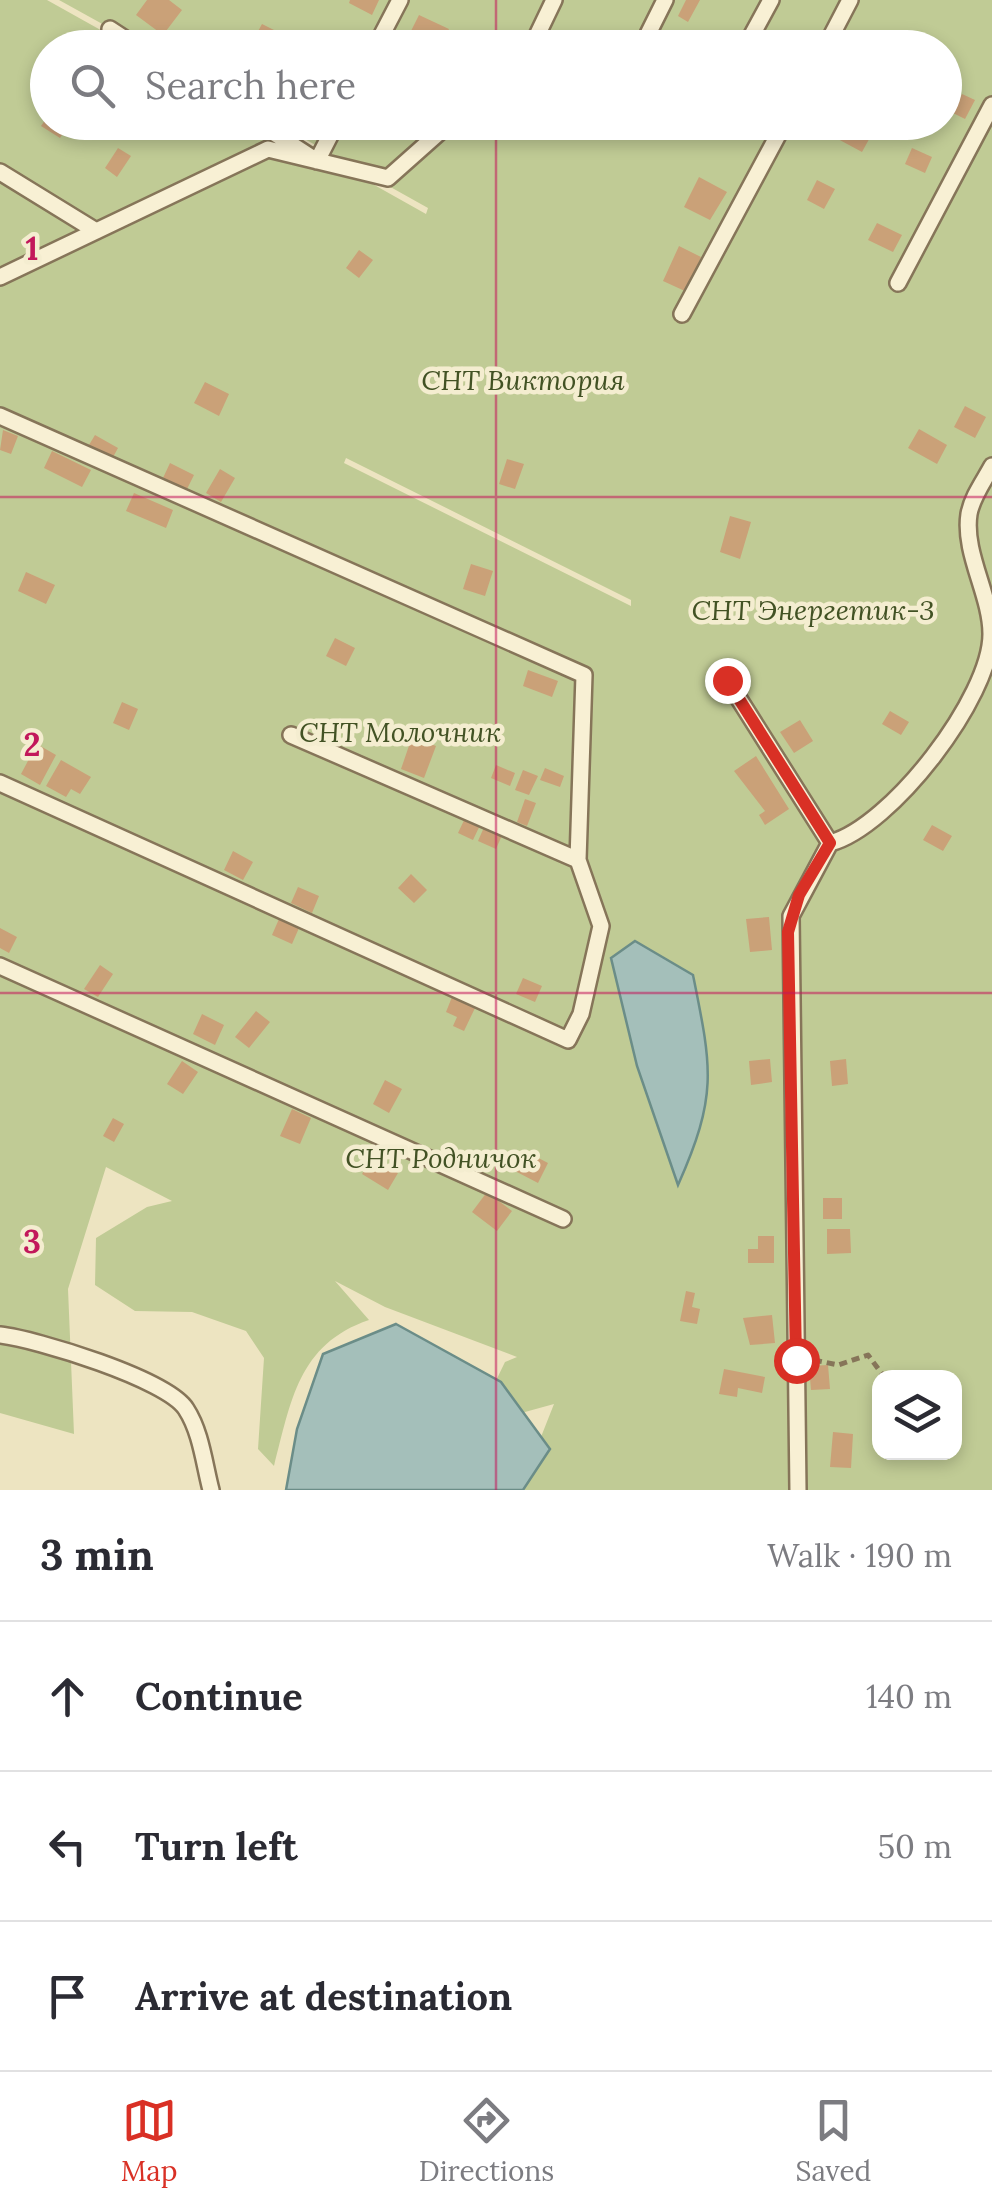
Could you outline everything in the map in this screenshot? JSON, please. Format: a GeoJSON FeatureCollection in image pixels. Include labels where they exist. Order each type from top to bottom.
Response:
{"type":"FeatureCollection","features":[{"type":"Feature","properties":{"kind":"lane"},"geometry":{"type":"LineString","coordinates":[[385,30],[400,0]]}},
{"type":"Feature","properties":{"kind":"lane"},"geometry":{"type":"LineString","coordinates":[[540,30],[554,0]]}},
{"type":"Feature","properties":{"kind":"lane"},"geometry":{"type":"LineString","coordinates":[[650,30],[664,0]]}},
{"type":"Feature","properties":{"kind":"lane"},"geometry":{"type":"LineString","coordinates":[[755,30],[771,0]]}},
{"type":"Feature","properties":{"kind":"lane"},"geometry":{"type":"LineString","coordinates":[[834,30],[850,0]]}},
{"type":"Feature","properties":{"kind":"lane"},"geometry":{"type":"LineString","coordinates":[[898,283],[992,105]]}},
{"type":"Feature","properties":{"kind":"lane"},"geometry":{"type":"LineString","coordinates":[[285,140],[317,161]]}},
{"type":"Feature","properties":{"kind":"lane"},"geometry":{"type":"LineString","coordinates":[[317,161],[328,140]]}},
{"type":"Feature","properties":{"kind":"lane"},"geometry":{"type":"LineString","coordinates":[[0,277],[268,149],[388,178],[431,140]]}},
{"type":"Feature","properties":{"kind":"lane"},"geometry":{"type":"LineString","coordinates":[[682,314],[774,140]]}},
{"type":"Feature","properties":{"kind":"lane"},"geometry":{"type":"LineString","coordinates":[[0,172],[96,231]]}},
{"type":"Feature","properties":{"kind":"lane"},"geometry":{"type":"LineString","coordinates":[[0,416],[584,675],[578,860],[601,926],[580,1014],[568,1040],[0,784]]}},
{"type":"Feature","properties":{"kind":"lane"},"geometry":{"type":"LineString","coordinates":[[798,1490],[788,932],[799,895],[830,843],[860,832],[915,782],[988,662],[991,630],[970,512],[992,466]]}},
{"type":"Feature","properties":{"kind":"lane"},"geometry":{"type":"LineString","coordinates":[[727,680],[830,843]]}},
{"type":"Feature","properties":{"kind":"lane"},"geometry":{"type":"LineString","coordinates":[[291,735],[578,860]]}},
{"type":"Feature","properties":{"kind":"lane"},"geometry":{"type":"LineString","coordinates":[[0,966],[563,1219]]}},
{"type":"Feature","properties":{"kind":"lane"},"geometry":{"type":"LineString","coordinates":[[0,1336],[42,1342],[178,1399],[196,1429],[211,1490]]}},
{"type":"Feature","properties":{"kind":"path"},"geometry":{"type":"LineString","coordinates":[[796,1360],[838,1365],[868,1356],[879,1370]]}},
{"type":"Feature","properties":{"kind":"green space"},"geometry":{"type":"Polygon","coordinates":[[[0,0],[47,0],[101,30],[30,30],[30,140],[294,140],[426,214],[428,208],[306,140],[962,140],[962,30],[835,30],[852,0],[992,0],[992,1490],[520,1490],[554,1404],[514,1415],[489,1395],[505,1362],[517,1357],[385,1307],[335,1281],[369,1320],[345,1331],[312,1360],[293,1398],[274,1466],[258,1449],[264,1358],[246,1331],[192,1312],[135,1311],[95,1285],[96,1238],[147,1207],[172,1201],[106,1167],[68,1289],[74,1434],[0,1413],[0,0]],[[346,458],[344,463],[631,606],[631,600],[346,458]]]}},
{"type":"Feature","properties":{"kind":"green space"},"geometry":{"type":"Polygon","coordinates":[[[59,0],[849,0],[833,30],[113,30],[59,0]]]}},
{"type":"Feature","properties":{"kind":"water"},"geometry":{"type":"Polygon","coordinates":[[[635,941],[693,975],[704,1035],[708,1082],[705,1104],[678,1185],[637,1066],[611,958],[635,941]]]}},
{"type":"Feature","properties":{"kind":"water"},"geometry":{"type":"Polygon","coordinates":[[[396,1324],[501,1382],[550,1449],[523,1490],[286,1490],[297,1429],[323,1354],[396,1324]]]}},
{"type":"Feature","properties":{"kind":"building"},"geometry":{"type":"Polygon","coordinates":[[[147,0],[169,0],[182,10],[167,30],[156,30],[136,15],[147,0]]]}},
{"type":"Feature","properties":{"kind":"building"},"geometry":{"type":"Polygon","coordinates":[[[379,0],[372,15],[349,3],[379,0]]]}},
{"type":"Feature","properties":{"kind":"building"},"geometry":{"type":"Polygon","coordinates":[[[686,0],[700,0],[688,22],[678,16],[686,0]]]}},
{"type":"Feature","properties":{"kind":"building"},"geometry":{"type":"Polygon","coordinates":[[[419,15],[449,29],[449,30],[412,30],[419,15]]]}},
{"type":"Feature","properties":{"kind":"building"},"geometry":{"type":"Polygon","coordinates":[[[962,94],[975,100],[965,119],[962,118],[962,94]]]}},
{"type":"Feature","properties":{"kind":"building"},"geometry":{"type":"Polygon","coordinates":[[[840,140],[869,140],[862,152],[840,140]]]}},
{"type":"Feature","properties":{"kind":"building"},"geometry":{"type":"Polygon","coordinates":[[[118,148],[131,156],[117,177],[105,168],[118,148]]]}},
{"type":"Feature","properties":{"kind":"building"},"geometry":{"type":"Polygon","coordinates":[[[912,148],[932,157],[925,173],[905,164],[912,148]]]}},
{"type":"Feature","properties":{"kind":"building"},"geometry":{"type":"Polygon","coordinates":[[[699,177],[727,192],[710,220],[684,207],[699,177]]]}},
{"type":"Feature","properties":{"kind":"building"},"geometry":{"type":"Polygon","coordinates":[[[817,180],[835,189],[824,209],[807,200],[817,180]]]}},
{"type":"Feature","properties":{"kind":"building"},"geometry":{"type":"Polygon","coordinates":[[[877,223],[902,235],[893,252],[868,240],[877,223]]]}},
{"type":"Feature","properties":{"kind":"building"},"geometry":{"type":"Polygon","coordinates":[[[679,246],[701,257],[687,292],[663,281],[679,246]]]}},
{"type":"Feature","properties":{"kind":"building"},"geometry":{"type":"Polygon","coordinates":[[[359,250],[373,260],[359,278],[346,268],[359,250]]]}},
{"type":"Feature","properties":{"kind":"building"},"geometry":{"type":"Polygon","coordinates":[[[205,382],[229,394],[219,416],[194,403],[205,382]]]}},
{"type":"Feature","properties":{"kind":"building"},"geometry":{"type":"Polygon","coordinates":[[[965,406],[986,417],[975,438],[954,427],[965,406]]]}},
{"type":"Feature","properties":{"kind":"building"},"geometry":{"type":"Polygon","coordinates":[[[919,429],[947,445],[937,464],[908,448],[919,429]]]}},
{"type":"Feature","properties":{"kind":"building"},"geometry":{"type":"Polygon","coordinates":[[[3,430],[18,436],[11,454],[0,450],[3,430]]]}},
{"type":"Feature","properties":{"kind":"building"},"geometry":{"type":"Polygon","coordinates":[[[95,435],[118,448],[112,459],[89,445],[95,435]]]}},
{"type":"Feature","properties":{"kind":"building"},"geometry":{"type":"Polygon","coordinates":[[[52,451],[91,470],[82,487],[44,468],[52,451]]]}},
{"type":"Feature","properties":{"kind":"building"},"geometry":{"type":"Polygon","coordinates":[[[507,459],[524,464],[515,489],[499,484],[507,459]]]}},
{"type":"Feature","properties":{"kind":"building"},"geometry":{"type":"Polygon","coordinates":[[[170,463],[194,475],[187,489],[163,478],[170,463]]]}},
{"type":"Feature","properties":{"kind":"building"},"geometry":{"type":"Polygon","coordinates":[[[220,469],[235,478],[221,502],[206,493],[220,469]]]}},
{"type":"Feature","properties":{"kind":"building"},"geometry":{"type":"Polygon","coordinates":[[[134,493],[173,510],[166,528],[126,511],[134,493]]]}},
{"type":"Feature","properties":{"kind":"building"},"geometry":{"type":"Polygon","coordinates":[[[730,516],[751,522],[740,559],[720,552],[730,516]]]}},
{"type":"Feature","properties":{"kind":"building"},"geometry":{"type":"Polygon","coordinates":[[[471,564],[493,571],[485,596],[463,589],[471,564]]]}},
{"type":"Feature","properties":{"kind":"building"},"geometry":{"type":"Polygon","coordinates":[[[26,572],[55,585],[46,604],[18,591],[26,572]]]}},
{"type":"Feature","properties":{"kind":"building"},"geometry":{"type":"Polygon","coordinates":[[[335,638],[355,648],[346,666],[326,656],[335,638]]]}},
{"type":"Feature","properties":{"kind":"building"},"geometry":{"type":"Polygon","coordinates":[[[528,670],[558,681],[552,697],[523,686],[528,670]]]}},
{"type":"Feature","properties":{"kind":"building"},"geometry":{"type":"Polygon","coordinates":[[[122,702],[138,709],[129,730],[113,723],[122,702]]]}},
{"type":"Feature","properties":{"kind":"building"},"geometry":{"type":"Polygon","coordinates":[[[890,711],[909,722],[901,735],[882,724],[890,711]]]}},
{"type":"Feature","properties":{"kind":"building"},"geometry":{"type":"Polygon","coordinates":[[[800,720],[813,741],[794,753],[780,732],[800,720]]]}},
{"type":"Feature","properties":{"kind":"building"},"geometry":{"type":"Polygon","coordinates":[[[412,737],[436,746],[424,778],[401,769],[412,737]]]}},
{"type":"Feature","properties":{"kind":"building"},"geometry":{"type":"Polygon","coordinates":[[[37,744],[56,755],[40,785],[21,774],[37,744]]]}},
{"type":"Feature","properties":{"kind":"building"},"geometry":{"type":"Polygon","coordinates":[[[756,756],[789,809],[765,825],[759,815],[765,811],[734,771],[756,756]]]}},
{"type":"Feature","properties":{"kind":"building"},"geometry":{"type":"Polygon","coordinates":[[[61,760],[91,777],[80,794],[71,789],[66,797],[46,786],[61,760]]]}},
{"type":"Feature","properties":{"kind":"building"},"geometry":{"type":"Polygon","coordinates":[[[496,765],[515,773],[510,786],[491,778],[496,765]]]}},
{"type":"Feature","properties":{"kind":"building"},"geometry":{"type":"Polygon","coordinates":[[[545,768],[564,776],[560,787],[540,780],[545,768]]]}},
{"type":"Feature","properties":{"kind":"building"},"geometry":{"type":"Polygon","coordinates":[[[523,770],[538,776],[529,795],[515,790],[523,770]]]}},
{"type":"Feature","properties":{"kind":"building"},"geometry":{"type":"Polygon","coordinates":[[[525,799],[536,803],[527,826],[517,822],[525,799]]]}},
{"type":"Feature","properties":{"kind":"building"},"geometry":{"type":"Polygon","coordinates":[[[467,814],[482,821],[473,840],[458,833],[467,814]]]}},
{"type":"Feature","properties":{"kind":"building"},"geometry":{"type":"Polygon","coordinates":[[[485,825],[503,833],[496,849],[478,841],[485,825]]]}},
{"type":"Feature","properties":{"kind":"building"},"geometry":{"type":"Polygon","coordinates":[[[932,825],[952,836],[943,851],[923,840],[932,825]]]}},
{"type":"Feature","properties":{"kind":"building"},"geometry":{"type":"Polygon","coordinates":[[[233,851],[253,862],[243,880],[224,870],[233,851]]]}},
{"type":"Feature","properties":{"kind":"building"},"geometry":{"type":"Polygon","coordinates":[[[411,874],[427,890],[414,903],[398,888],[411,874]]]}},
{"type":"Feature","properties":{"kind":"building"},"geometry":{"type":"Polygon","coordinates":[[[298,887],[319,896],[312,913],[291,903],[298,887]]]}},
{"type":"Feature","properties":{"kind":"building"},"geometry":{"type":"Polygon","coordinates":[[[769,917],[772,950],[750,952],[746,919],[769,917]]]}},
{"type":"Feature","properties":{"kind":"building"},"geometry":{"type":"Polygon","coordinates":[[[279,919],[299,928],[292,944],[272,935],[279,919]]]}},
{"type":"Feature","properties":{"kind":"building"},"geometry":{"type":"Polygon","coordinates":[[[0,928],[17,937],[9,953],[0,948],[0,928]]]}},
{"type":"Feature","properties":{"kind":"building"},"geometry":{"type":"Polygon","coordinates":[[[100,965],[113,974],[98,997],[84,989],[100,965]]]}},
{"type":"Feature","properties":{"kind":"building"},"geometry":{"type":"Polygon","coordinates":[[[523,978],[542,986],[535,1002],[516,994],[523,978]]]}},
{"type":"Feature","properties":{"kind":"building"},"geometry":{"type":"Polygon","coordinates":[[[452,997],[475,1008],[464,1031],[453,1026],[457,1017],[446,1012],[452,997]]]}},
{"type":"Feature","properties":{"kind":"building"},"geometry":{"type":"Polygon","coordinates":[[[256,1011],[270,1022],[249,1048],[235,1037],[256,1011]]]}},
{"type":"Feature","properties":{"kind":"building"},"geometry":{"type":"Polygon","coordinates":[[[202,1014],[224,1025],[215,1045],[193,1034],[202,1014]]]}},
{"type":"Feature","properties":{"kind":"building"},"geometry":{"type":"Polygon","coordinates":[[[770,1059],[772,1082],[751,1085],[749,1061],[770,1059]]]}},
{"type":"Feature","properties":{"kind":"building"},"geometry":{"type":"Polygon","coordinates":[[[846,1059],[848,1084],[832,1086],[830,1061],[846,1059]]]}},
{"type":"Feature","properties":{"kind":"building"},"geometry":{"type":"Polygon","coordinates":[[[182,1061],[198,1072],[183,1094],[167,1084],[182,1061]]]}},
{"type":"Feature","properties":{"kind":"building"},"geometry":{"type":"Polygon","coordinates":[[[385,1080],[402,1089],[389,1113],[373,1104],[385,1080]]]}},
{"type":"Feature","properties":{"kind":"building"},"geometry":{"type":"Polygon","coordinates":[[[292,1109],[311,1118],[300,1144],[280,1136],[292,1109]]]}},
{"type":"Feature","properties":{"kind":"building"},"geometry":{"type":"Polygon","coordinates":[[[113,1118],[124,1124],[114,1142],[103,1136],[113,1118]]]}},
{"type":"Feature","properties":{"kind":"building"},"geometry":{"type":"Polygon","coordinates":[[[525,1151],[548,1163],[538,1183],[515,1171],[525,1151]]]}},
{"type":"Feature","properties":{"kind":"building"},"geometry":{"type":"Polygon","coordinates":[[[373,1157],[398,1173],[388,1190],[362,1174],[373,1157]]]}},
{"type":"Feature","properties":{"kind":"building"},"geometry":{"type":"Polygon","coordinates":[[[487,1192],[512,1211],[497,1231],[472,1212],[487,1192]]]}},
{"type":"Feature","properties":{"kind":"building"},"geometry":{"type":"Polygon","coordinates":[[[823,1198],[842,1198],[842,1219],[823,1219],[823,1198]]]}},
{"type":"Feature","properties":{"kind":"building"},"geometry":{"type":"Polygon","coordinates":[[[827,1229],[850,1229],[851,1253],[827,1254],[827,1229]]]}},
{"type":"Feature","properties":{"kind":"building"},"geometry":{"type":"Polygon","coordinates":[[[758,1236],[774,1236],[774,1263],[748,1263],[748,1249],[758,1249],[758,1236]]]}},
{"type":"Feature","properties":{"kind":"building"},"geometry":{"type":"Polygon","coordinates":[[[686,1291],[695,1293],[692,1307],[700,1309],[697,1324],[680,1321],[686,1291]]]}},
{"type":"Feature","properties":{"kind":"building"},"geometry":{"type":"Polygon","coordinates":[[[772,1315],[775,1343],[750,1345],[743,1318],[772,1315]]]}},
{"type":"Feature","properties":{"kind":"building"},"geometry":{"type":"Polygon","coordinates":[[[828,1365],[830,1389],[811,1390],[809,1366],[828,1365]]]}},
{"type":"Feature","properties":{"kind":"building"},"geometry":{"type":"Polygon","coordinates":[[[724,1369],[765,1377],[762,1393],[738,1388],[737,1397],[719,1394],[724,1369]]]}},
{"type":"Feature","properties":{"kind":"building"},"geometry":{"type":"Polygon","coordinates":[[[833,1432],[853,1434],[851,1468],[830,1467],[833,1432]]]}},
{"type":"Feature","properties":{"kind":"route"},"geometry":{"type":"LineString","coordinates":[[727,680],[830,843],[799,895],[788,932],[796,1360]]}},
{"type":"Feature","properties":{"kind":"park label","name":"СНТ Виктория"},"geometry":{"type":"Point","coordinates":[523,380]}},
{"type":"Feature","properties":{"kind":"park label","name":"СНТ Энергетик-3"},"geometry":{"type":"Point","coordinates":[813,610]}},
{"type":"Feature","properties":{"kind":"park label","name":"СНТ Молочник"},"geometry":{"type":"Point","coordinates":[400,732]}},
{"type":"Feature","properties":{"kind":"park label","name":"СНТ Родничок"},"geometry":{"type":"Point","coordinates":[441,1158]}}]}
